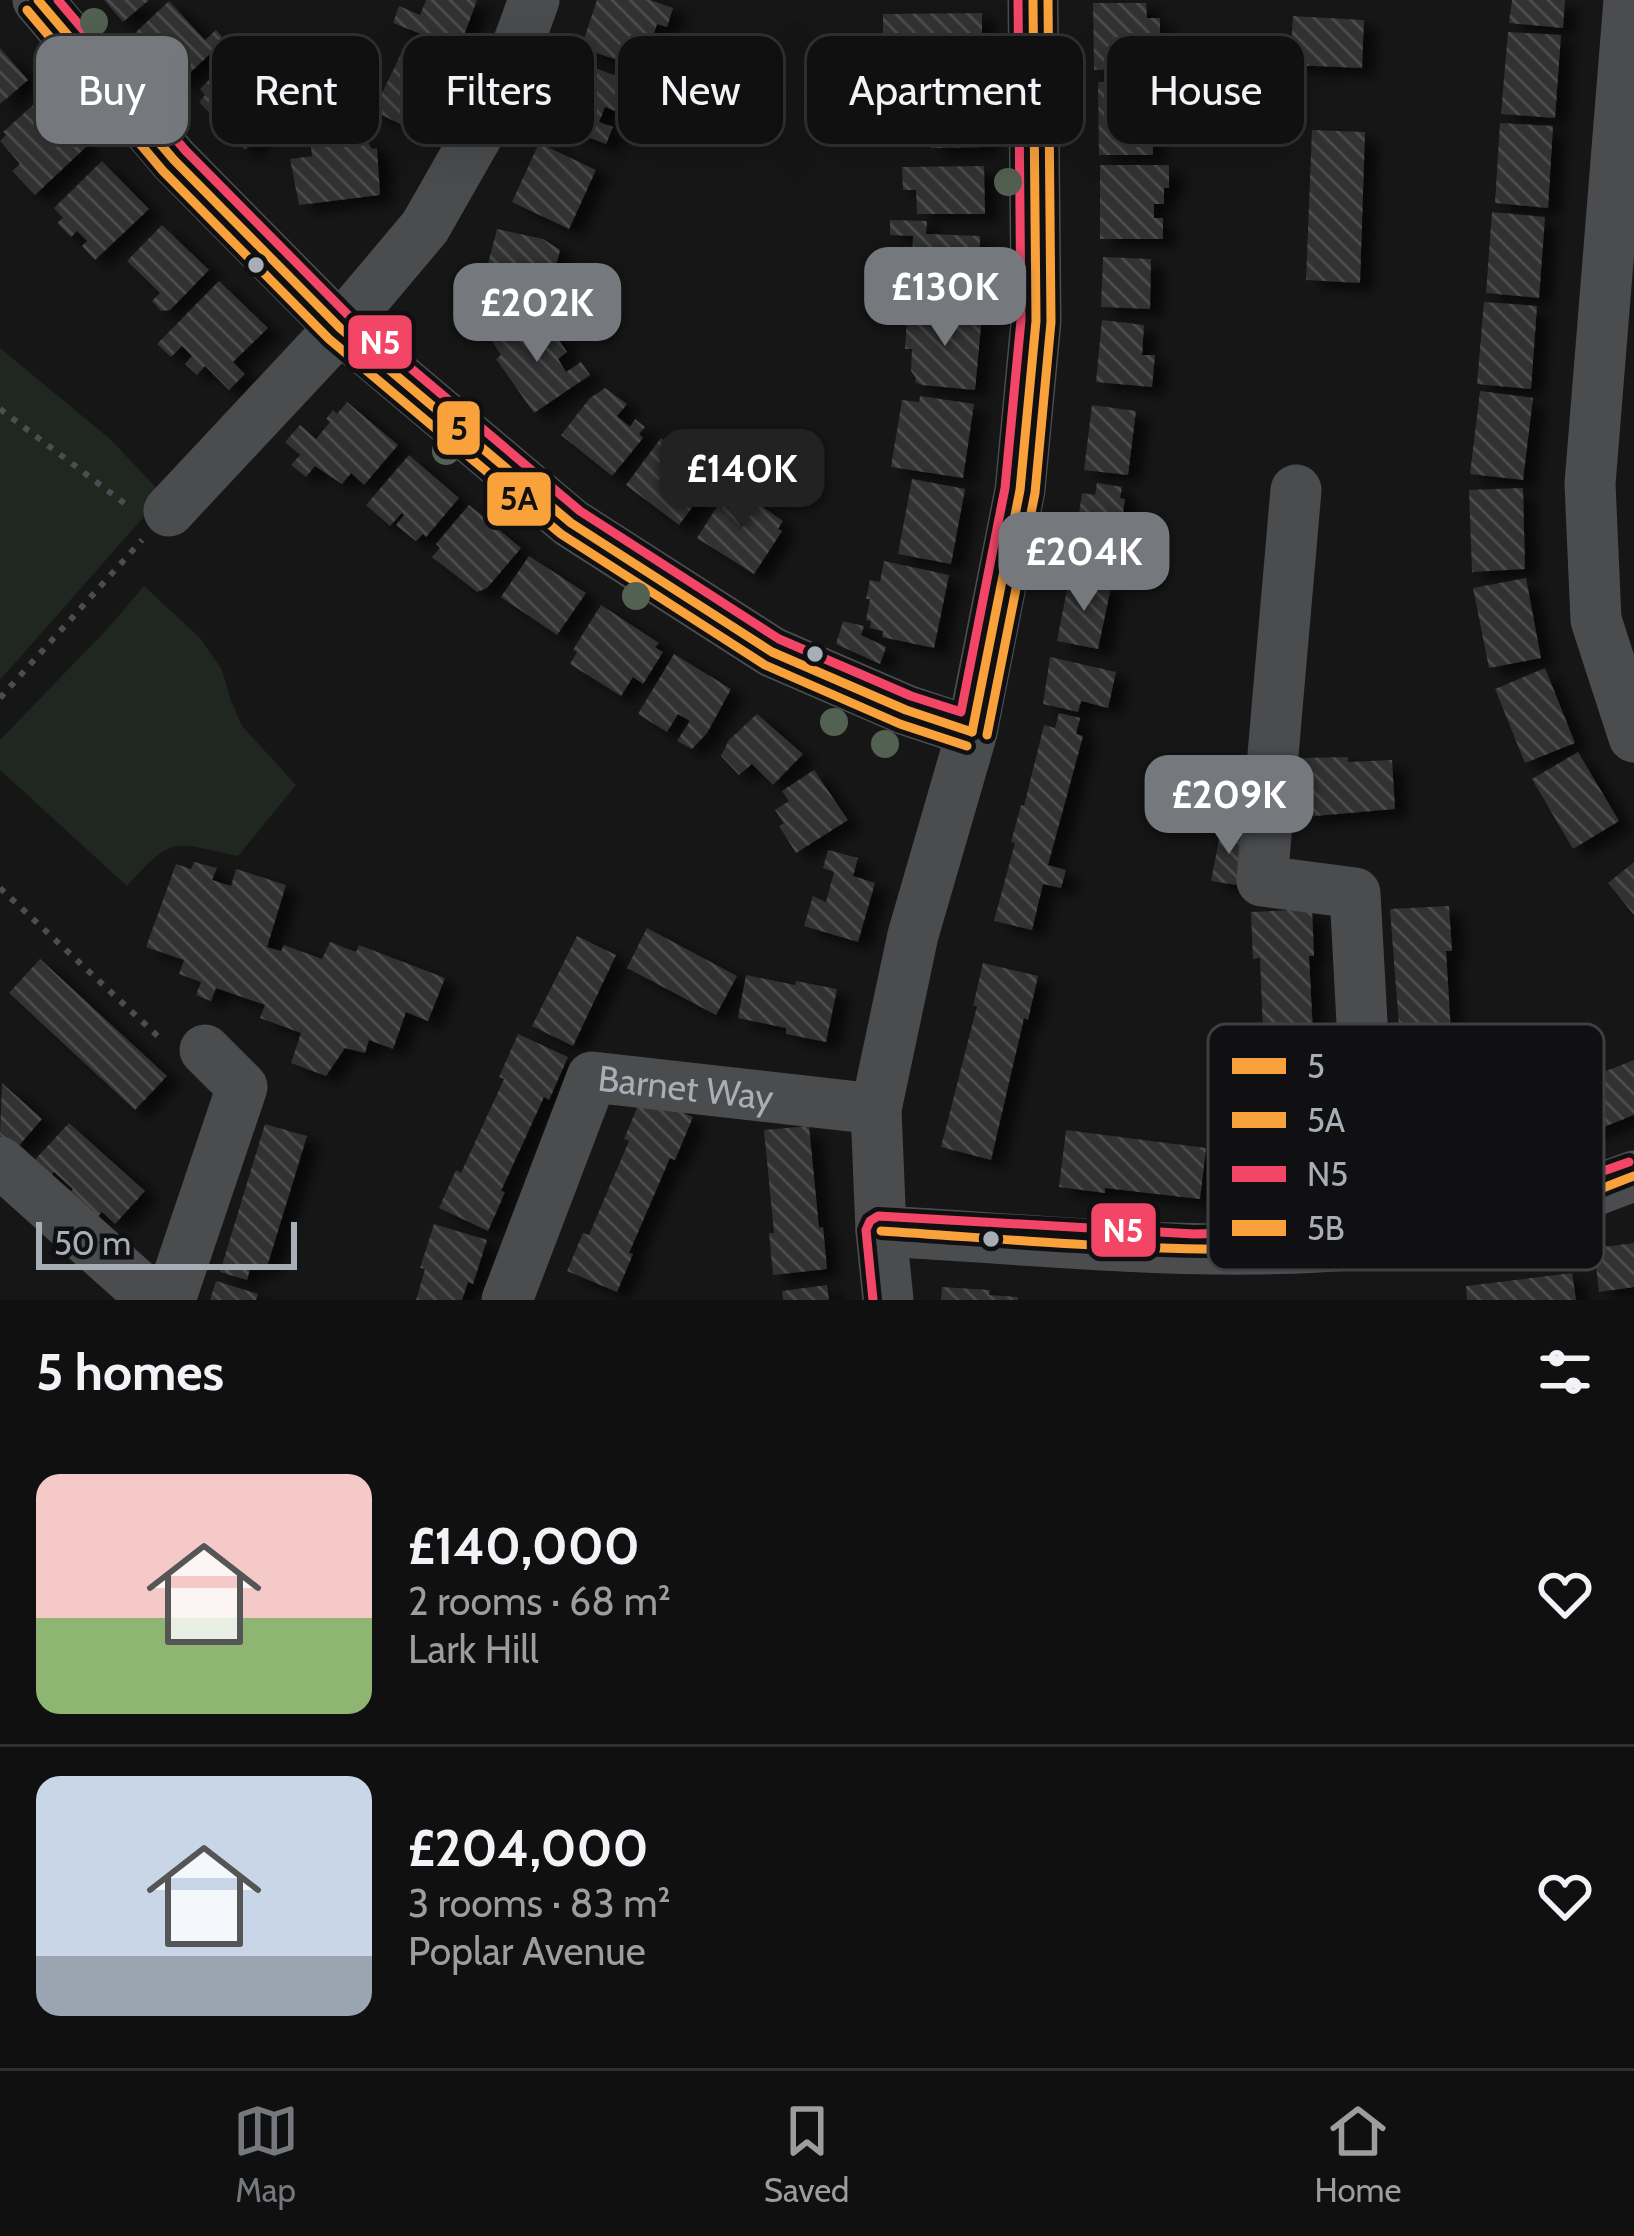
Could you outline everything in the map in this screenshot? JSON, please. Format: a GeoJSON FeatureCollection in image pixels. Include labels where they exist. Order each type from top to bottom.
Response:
{"type":"FeatureCollection","features":[{"type":"Feature","properties":{"kind":"street"},"geometry":{"type":"LineString","coordinates":[[38,0],[175,160],[340,328],[571,523],[772,652],[906,710],[972,732]]}},
{"type":"Feature","properties":{"kind":"street"},"geometry":{"type":"LineString","coordinates":[[153,512],[340,328],[425,226],[498,99],[534,0]]}},
{"type":"Feature","properties":{"kind":"street"},"geometry":{"type":"LineString","coordinates":[[888,1300],[876,1108],[914,935],[972,732],[1020,490],[1036,321],[1034,0]]}},
{"type":"Feature","properties":{"kind":"street"},"geometry":{"type":"LineString","coordinates":[[1630,22],[1590,484],[1596,620],[1634,737]]}},
{"type":"Feature","properties":{"kind":"street"},"geometry":{"type":"LineString","coordinates":[[1296,490],[1262,881],[1355,893],[1362,1024]]}},
{"type":"Feature","properties":{"kind":"street"},"geometry":{"type":"LineString","coordinates":[[170,1300],[242,1087],[205,1050]]}},
{"type":"Feature","properties":{"kind":"street","name":"Barnet Way"},"geometry":{"type":"LineString","coordinates":[[507,1300],[592,1077],[876,1108]]}},
{"type":"Feature","properties":{"kind":"street"},"geometry":{"type":"LineString","coordinates":[[0,1162],[154,1300]]}},
{"type":"Feature","properties":{"kind":"street"},"geometry":{"type":"LineString","coordinates":[[1604,1187],[1634,1176]]}},
{"type":"Feature","properties":{"kind":"street"},"geometry":{"type":"LineString","coordinates":[[881,1231],[1208,1249]]}},
{"type":"Feature","properties":{"kind":"path"},"geometry":{"type":"LineString","coordinates":[[0,409],[153,512],[0,698]]}},
{"type":"Feature","properties":{"kind":"path"},"geometry":{"type":"LineString","coordinates":[[0,888],[185,1062],[205,1050]]}},
{"type":"Feature","properties":{"kind":"shaded area"},"geometry":{"type":"Polygon","coordinates":[[[0,348],[110,439],[163,495],[0,680],[0,348]]]}},
{"type":"Feature","properties":{"kind":"shaded area"},"geometry":{"type":"Polygon","coordinates":[[[144,586],[200,638],[222,670],[242,726],[296,785],[238,856],[176,846],[155,857],[127,886],[0,770],[0,740],[144,586]]]}},
{"type":"Feature","properties":{"kind":"building"},"geometry":{"type":"Polygon","coordinates":[[[104,0],[149,0],[123,22],[104,0]]]}},
{"type":"Feature","properties":{"kind":"building"},"geometry":{"type":"Polygon","coordinates":[[[426,0],[477,0],[464,36],[426,36],[393,23],[399,6],[420,15],[426,0]]]}},
{"type":"Feature","properties":{"kind":"building"},"geometry":{"type":"Polygon","coordinates":[[[597,0],[650,0],[673,8],[667,27],[657,24],[653,36],[618,36],[618,60],[594,52],[594,36],[585,36],[597,0]]]}},
{"type":"Feature","properties":{"kind":"building"},"geometry":{"type":"Polygon","coordinates":[[[1512,0],[1565,0],[1563,28],[1509,23],[1512,0]]]}},
{"type":"Feature","properties":{"kind":"building"},"geometry":{"type":"Polygon","coordinates":[[[169,1],[205,40],[216,30],[221,36],[212,36],[212,52],[188,75],[188,36],[134,34],[169,1]]]}},
{"type":"Feature","properties":{"kind":"building"},"geometry":{"type":"Polygon","coordinates":[[[1093,3],[1146,3],[1147,18],[1160,18],[1160,36],[1107,36],[1107,70],[1094,70],[1093,3]]]}},
{"type":"Feature","properties":{"kind":"building"},"geometry":{"type":"Polygon","coordinates":[[[982,13],[982,36],[883,36],[883,14],[982,13]]]}},
{"type":"Feature","properties":{"kind":"building"},"geometry":{"type":"Polygon","coordinates":[[[1293,16],[1364,20],[1362,68],[1304,66],[1304,36],[1292,36],[1293,16]]]}},
{"type":"Feature","properties":{"kind":"building"},"geometry":{"type":"Polygon","coordinates":[[[1508,32],[1561,35],[1555,118],[1501,114],[1508,32]]]}},
{"type":"Feature","properties":{"kind":"building"},"geometry":{"type":"Polygon","coordinates":[[[0,48],[28,80],[0,104],[0,48]]]}},
{"type":"Feature","properties":{"kind":"building"},"geometry":{"type":"Polygon","coordinates":[[[403,52],[403,126],[379,114],[382,93],[403,52]]]}},
{"type":"Feature","properties":{"kind":"building"},"geometry":{"type":"Polygon","coordinates":[[[594,67],[618,77],[618,112],[605,107],[599,122],[613,127],[606,144],[594,139],[594,67]]]}},
{"type":"Feature","properties":{"kind":"building"},"geometry":{"type":"Polygon","coordinates":[[[212,77],[212,116],[199,102],[205,95],[200,89],[212,77]]]}},
{"type":"Feature","properties":{"kind":"building"},"geometry":{"type":"Polygon","coordinates":[[[1098,82],[1107,82],[1107,144],[1153,144],[1153,155],[1099,155],[1098,82]]]}},
{"type":"Feature","properties":{"kind":"building"},"geometry":{"type":"Polygon","coordinates":[[[36,102],[36,144],[87,146],[35,195],[12,171],[20,164],[0,141],[6,135],[3,132],[36,102]]]}},
{"type":"Feature","properties":{"kind":"building"},"geometry":{"type":"Polygon","coordinates":[[[1500,123],[1553,126],[1548,208],[1495,203],[1500,123]]]}},
{"type":"Feature","properties":{"kind":"building"},"geometry":{"type":"Polygon","coordinates":[[[1312,130],[1365,132],[1360,283],[1306,280],[1312,130]]]}},
{"type":"Feature","properties":{"kind":"building"},"geometry":{"type":"Polygon","coordinates":[[[311,144],[377,148],[380,195],[299,205],[290,159],[312,156],[311,144]]]}},
{"type":"Feature","properties":{"kind":"building"},"geometry":{"type":"Polygon","coordinates":[[[539,144],[596,170],[569,229],[512,202],[539,144]]]}},
{"type":"Feature","properties":{"kind":"building"},"geometry":{"type":"Polygon","coordinates":[[[931,144],[985,144],[985,147],[931,148],[931,144]]]}},
{"type":"Feature","properties":{"kind":"building"},"geometry":{"type":"Polygon","coordinates":[[[102,161],[149,209],[95,260],[82,246],[87,241],[77,231],[71,237],[57,223],[63,218],[54,208],[102,161]]]}},
{"type":"Feature","properties":{"kind":"building"},"geometry":{"type":"Polygon","coordinates":[[[1100,165],[1169,165],[1164,204],[1154,204],[1154,218],[1163,218],[1163,239],[1100,239],[1100,165]]]}},
{"type":"Feature","properties":{"kind":"building"},"geometry":{"type":"Polygon","coordinates":[[[984,166],[985,214],[917,214],[916,190],[903,190],[902,167],[984,166]]]}},
{"type":"Feature","properties":{"kind":"building"},"geometry":{"type":"Polygon","coordinates":[[[1492,212],[1545,217],[1539,298],[1486,293],[1492,212]]]}},
{"type":"Feature","properties":{"kind":"building"},"geometry":{"type":"Polygon","coordinates":[[[890,220],[927,221],[926,234],[980,236],[978,302],[919,300],[920,267],[912,267],[913,236],[890,235],[890,220]]]}},
{"type":"Feature","properties":{"kind":"building"},"geometry":{"type":"Polygon","coordinates":[[[162,225],[209,270],[170,310],[161,311],[152,301],[160,293],[127,261],[162,225]]]}},
{"type":"Feature","properties":{"kind":"building"},"geometry":{"type":"Polygon","coordinates":[[[497,229],[543,239],[560,250],[553,278],[535,274],[527,306],[480,294],[497,229]]]}},
{"type":"Feature","properties":{"kind":"building"},"geometry":{"type":"Polygon","coordinates":[[[1103,257],[1151,259],[1150,309],[1101,307],[1103,257]]]}},
{"type":"Feature","properties":{"kind":"building"},"geometry":{"type":"Polygon","coordinates":[[[219,281],[268,328],[233,362],[245,374],[229,390],[205,366],[197,375],[185,364],[192,356],[182,346],[171,357],[157,344],[219,281]]]}},
{"type":"Feature","properties":{"kind":"building"},"geometry":{"type":"Polygon","coordinates":[[[1484,302],[1537,306],[1531,389],[1477,384],[1484,302]]]}},
{"type":"Feature","properties":{"kind":"building"},"geometry":{"type":"Polygon","coordinates":[[[927,312],[982,315],[975,390],[915,382],[912,349],[905,349],[907,317],[927,318],[927,312]]]}},
{"type":"Feature","properties":{"kind":"building"},"geometry":{"type":"Polygon","coordinates":[[[1102,320],[1144,325],[1142,355],[1155,355],[1152,387],[1096,382],[1102,320]]]}},
{"type":"Feature","properties":{"kind":"building"},"geometry":{"type":"Polygon","coordinates":[[[517,323],[527,339],[548,324],[567,352],[558,359],[566,372],[581,362],[590,375],[534,413],[496,359],[501,355],[491,340],[517,323]]]}},
{"type":"Feature","properties":{"kind":"building"},"geometry":{"type":"Polygon","coordinates":[[[605,388],[627,404],[617,416],[630,427],[635,419],[645,427],[639,434],[643,438],[612,476],[561,435],[590,398],[605,388]]]}},
{"type":"Feature","properties":{"kind":"building"},"geometry":{"type":"Polygon","coordinates":[[[1480,391],[1533,398],[1523,480],[1470,474],[1480,391]]]}},
{"type":"Feature","properties":{"kind":"building"},"geometry":{"type":"Polygon","coordinates":[[[920,396],[974,404],[963,478],[891,467],[902,400],[919,402],[920,396]]]}},
{"type":"Feature","properties":{"kind":"building"},"geometry":{"type":"Polygon","coordinates":[[[347,402],[398,445],[364,485],[351,473],[342,484],[315,466],[306,477],[291,465],[300,455],[285,442],[300,425],[316,439],[333,410],[337,414],[347,402]]]}},
{"type":"Feature","properties":{"kind":"building"},"geometry":{"type":"Polygon","coordinates":[[[1092,405],[1136,411],[1128,475],[1084,470],[1092,405]]]}},
{"type":"Feature","properties":{"kind":"building"},"geometry":{"type":"Polygon","coordinates":[[[661,438],[670,444],[664,451],[709,485],[679,525],[626,485],[661,438]]]}},
{"type":"Feature","properties":{"kind":"building"},"geometry":{"type":"Polygon","coordinates":[[[409,455],[459,498],[426,537],[423,534],[416,541],[396,525],[402,513],[390,526],[366,505],[409,455]]]}},
{"type":"Feature","properties":{"kind":"building"},"geometry":{"type":"Polygon","coordinates":[[[912,479],[965,489],[951,564],[898,554],[912,479]]]}},
{"type":"Feature","properties":{"kind":"building"},"geometry":{"type":"Polygon","coordinates":[[[1097,483],[1122,487],[1120,498],[1125,499],[1116,561],[1073,555],[1082,493],[1095,495],[1097,483]]]}},
{"type":"Feature","properties":{"kind":"building"},"geometry":{"type":"Polygon","coordinates":[[[736,488],[783,521],[778,529],[782,531],[754,574],[697,538],[724,496],[729,499],[736,488]]]}},
{"type":"Feature","properties":{"kind":"building"},"geometry":{"type":"Polygon","coordinates":[[[1523,488],[1525,569],[1472,572],[1469,490],[1523,488]]]}},
{"type":"Feature","properties":{"kind":"building"},"geometry":{"type":"Polygon","coordinates":[[[469,505],[521,548],[487,588],[477,592],[432,557],[440,548],[436,544],[469,505]]]}},
{"type":"Feature","properties":{"kind":"building"},"geometry":{"type":"Polygon","coordinates":[[[529,556],[586,593],[557,635],[501,597],[529,556]]]}},
{"type":"Feature","properties":{"kind":"building"},"geometry":{"type":"Polygon","coordinates":[[[884,561],[949,575],[934,648],[882,637],[883,631],[870,628],[871,621],[866,620],[870,599],[866,599],[870,580],[880,582],[884,561]]]}},
{"type":"Feature","properties":{"kind":"building"},"geometry":{"type":"Polygon","coordinates":[[[1526,578],[1541,658],[1489,668],[1473,588],[1526,578]]]}},
{"type":"Feature","properties":{"kind":"building"},"geometry":{"type":"Polygon","coordinates":[[[1069,579],[1111,587],[1098,649],[1057,641],[1069,579]]]}},
{"type":"Feature","properties":{"kind":"building"},"geometry":{"type":"Polygon","coordinates":[[[601,605],[659,643],[655,647],[663,652],[643,684],[633,677],[621,696],[570,664],[577,652],[573,650],[601,605]]]}},
{"type":"Feature","properties":{"kind":"building"},"geometry":{"type":"Polygon","coordinates":[[[843,621],[864,626],[861,635],[886,647],[880,664],[836,644],[843,621]]]}},
{"type":"Feature","properties":{"kind":"building"},"geometry":{"type":"Polygon","coordinates":[[[674,654],[731,689],[707,733],[692,749],[677,741],[690,721],[678,714],[667,732],[638,714],[674,654]]]}},
{"type":"Feature","properties":{"kind":"building"},"geometry":{"type":"Polygon","coordinates":[[[1050,657],[1116,672],[1108,708],[1081,701],[1078,712],[1043,704],[1050,657]]]}},
{"type":"Feature","properties":{"kind":"building"},"geometry":{"type":"Polygon","coordinates":[[[1545,668],[1575,743],[1525,763],[1495,689],[1545,668]]]}},
{"type":"Feature","properties":{"kind":"building"},"geometry":{"type":"Polygon","coordinates":[[[1059,713],[1080,718],[1076,734],[1083,736],[1048,865],[1066,870],[1061,888],[1043,884],[1032,930],[994,921],[1044,725],[1055,728],[1059,713]]]}},
{"type":"Feature","properties":{"kind":"building"},"geometry":{"type":"Polygon","coordinates":[[[757,714],[803,754],[773,785],[752,764],[739,775],[721,756],[729,740],[757,714]]]}},
{"type":"Feature","properties":{"kind":"building"},"geometry":{"type":"Polygon","coordinates":[[[1578,752],[1619,821],[1573,849],[1532,779],[1578,752]]]}},
{"type":"Feature","properties":{"kind":"building"},"geometry":{"type":"Polygon","coordinates":[[[1348,757],[1348,762],[1392,760],[1395,809],[1303,817],[1301,758],[1348,757]]]}},
{"type":"Feature","properties":{"kind":"building"},"geometry":{"type":"Polygon","coordinates":[[[814,770],[848,820],[796,853],[775,810],[789,801],[782,791],[814,770]]]}},
{"type":"Feature","properties":{"kind":"building"},"geometry":{"type":"Polygon","coordinates":[[[1232,774],[1258,779],[1248,830],[1222,825],[1232,774]]]}},
{"type":"Feature","properties":{"kind":"building"},"geometry":{"type":"Polygon","coordinates":[[[1221,829],[1247,834],[1237,885],[1211,881],[1221,829]]]}},
{"type":"Feature","properties":{"kind":"building"},"geometry":{"type":"Polygon","coordinates":[[[828,850],[858,858],[853,876],[875,883],[858,942],[804,926],[813,896],[826,902],[834,872],[823,868],[828,850]]]}},
{"type":"Feature","properties":{"kind":"building"},"geometry":{"type":"Polygon","coordinates":[[[194,862],[217,868],[212,880],[231,886],[236,869],[286,885],[267,947],[281,951],[284,945],[322,959],[330,942],[356,952],[359,945],[445,978],[428,1021],[406,1012],[393,1049],[369,1040],[365,1053],[345,1048],[326,1076],[291,1063],[301,1033],[260,1018],[265,1005],[216,988],[211,1001],[196,995],[201,982],[179,974],[184,960],[146,947],[176,864],[191,869],[194,862]]]}},
{"type":"Feature","properties":{"kind":"building"},"geometry":{"type":"Polygon","coordinates":[[[1634,862],[1634,915],[1608,883],[1634,862]]]}},
{"type":"Feature","properties":{"kind":"building"},"geometry":{"type":"Polygon","coordinates":[[[1449,906],[1450,1024],[1399,1024],[1390,909],[1449,906]]]}},
{"type":"Feature","properties":{"kind":"building"},"geometry":{"type":"Polygon","coordinates":[[[1312,909],[1313,1024],[1263,1024],[1260,958],[1253,959],[1251,912],[1312,909]]]}},
{"type":"Feature","properties":{"kind":"building"},"geometry":{"type":"Polygon","coordinates":[[[647,928],[737,976],[716,1015],[627,968],[647,928]]]}},
{"type":"Feature","properties":{"kind":"building"},"geometry":{"type":"Polygon","coordinates":[[[577,936],[616,955],[573,1046],[532,1026],[577,936]]]}},
{"type":"Feature","properties":{"kind":"building"},"geometry":{"type":"Polygon","coordinates":[[[40,959],[167,1076],[135,1110],[9,993],[40,959]]]}},
{"type":"Feature","properties":{"kind":"building"},"geometry":{"type":"Polygon","coordinates":[[[983,963],[1038,976],[991,1160],[941,1147],[977,1006],[973,1006],[983,963]]]}},
{"type":"Feature","properties":{"kind":"building"},"geometry":{"type":"Polygon","coordinates":[[[746,975],[837,989],[826,1042],[738,1018],[746,975]]]}},
{"type":"Feature","properties":{"kind":"building"},"geometry":{"type":"Polygon","coordinates":[[[518,1034],[568,1057],[549,1100],[544,1097],[488,1231],[439,1208],[456,1170],[461,1173],[504,1079],[499,1077],[518,1034]]]}},
{"type":"Feature","properties":{"kind":"building"},"geometry":{"type":"Polygon","coordinates":[[[1634,1060],[1634,1115],[1604,1127],[1604,1072],[1634,1060]]]}},
{"type":"Feature","properties":{"kind":"building"},"geometry":{"type":"Polygon","coordinates":[[[2,1083],[42,1119],[16,1149],[0,1135],[2,1083]]]}},
{"type":"Feature","properties":{"kind":"building"},"geometry":{"type":"Polygon","coordinates":[[[642,1096],[693,1117],[675,1160],[670,1158],[617,1292],[567,1271],[583,1233],[589,1235],[629,1141],[624,1139],[642,1096]]]}},
{"type":"Feature","properties":{"kind":"building"},"geometry":{"type":"Polygon","coordinates":[[[69,1123],[145,1191],[115,1224],[102,1212],[95,1220],[68,1195],[73,1189],[54,1172],[48,1179],[31,1164],[69,1123]]]}},
{"type":"Feature","properties":{"kind":"building"},"geometry":{"type":"Polygon","coordinates":[[[265,1124],[307,1136],[266,1270],[251,1266],[247,1280],[220,1272],[265,1124]]]}},
{"type":"Feature","properties":{"kind":"building"},"geometry":{"type":"Polygon","coordinates":[[[809,1126],[827,1269],[773,1275],[764,1130],[809,1126]]]}},
{"type":"Feature","properties":{"kind":"building"},"geometry":{"type":"Polygon","coordinates":[[[1066,1130],[1206,1148],[1200,1199],[1059,1187],[1066,1130]]]}},
{"type":"Feature","properties":{"kind":"building"},"geometry":{"type":"Polygon","coordinates":[[[434,1224],[487,1240],[473,1284],[468,1282],[462,1300],[416,1300],[434,1224]]]}},
{"type":"Feature","properties":{"kind":"building"},"geometry":{"type":"Polygon","coordinates":[[[1634,1243],[1634,1287],[1599,1292],[1596,1270],[1604,1270],[1604,1247],[1634,1243]]]}},
{"type":"Feature","properties":{"kind":"building"},"geometry":{"type":"Polygon","coordinates":[[[1572,1273],[1576,1300],[1467,1300],[1466,1286],[1572,1273]]]}},
{"type":"Feature","properties":{"kind":"building"},"geometry":{"type":"Polygon","coordinates":[[[216,1281],[258,1294],[256,1300],[210,1300],[216,1281]]]}},
{"type":"Feature","properties":{"kind":"building"},"geometry":{"type":"Polygon","coordinates":[[[827,1285],[829,1300],[783,1300],[782,1291],[827,1285]]]}},
{"type":"Feature","properties":{"kind":"building"},"geometry":{"type":"Polygon","coordinates":[[[942,1287],[990,1290],[989,1295],[1018,1300],[941,1300],[942,1287]]]}},
{"type":"Feature","properties":{"kind":"transit line","name":"5"},"geometry":{"type":"LineString","coordinates":[[38,0],[174,160],[340,328],[571,523],[772,652],[906,710],[972,732]]}},
{"type":"Feature","properties":{"kind":"transit line","name":"N5"},"geometry":{"type":"LineString","coordinates":[[58,0],[185,150],[350,317],[580,511],[779,639],[911,696],[961,712],[1005,488],[1021,320],[1018,0]]}},
{"type":"Feature","properties":{"kind":"transit line","name":"5"},"geometry":{"type":"LineString","coordinates":[[972,732],[1020,490],[1036,321],[1033,0]]}},
{"type":"Feature","properties":{"kind":"transit line","name":"5A"},"geometry":{"type":"LineString","coordinates":[[987,735],[1035,493],[1051,322],[1048,0]]}},
{"type":"Feature","properties":{"kind":"transit line","name":"5A"},"geometry":{"type":"LineString","coordinates":[[27,10],[163,171],[329,339],[561,534],[765,665],[900,724],[967,746]]}},
{"type":"Feature","properties":{"kind":"transit line","name":"N5"},"geometry":{"type":"LineString","coordinates":[[1604,1171],[1629,1162]]}},
{"type":"Feature","properties":{"kind":"transit line","name":"5B"},"geometry":{"type":"LineString","coordinates":[[1604,1188],[1634,1176]]}},
{"type":"Feature","properties":{"kind":"transit line","name":"N5"},"geometry":{"type":"LineString","coordinates":[[873,1300],[866,1230],[878,1216],[1208,1234]]}},
{"type":"Feature","properties":{"kind":"transit line","name":"5B"},"geometry":{"type":"LineString","coordinates":[[881,1231],[1208,1249]]}}]}
